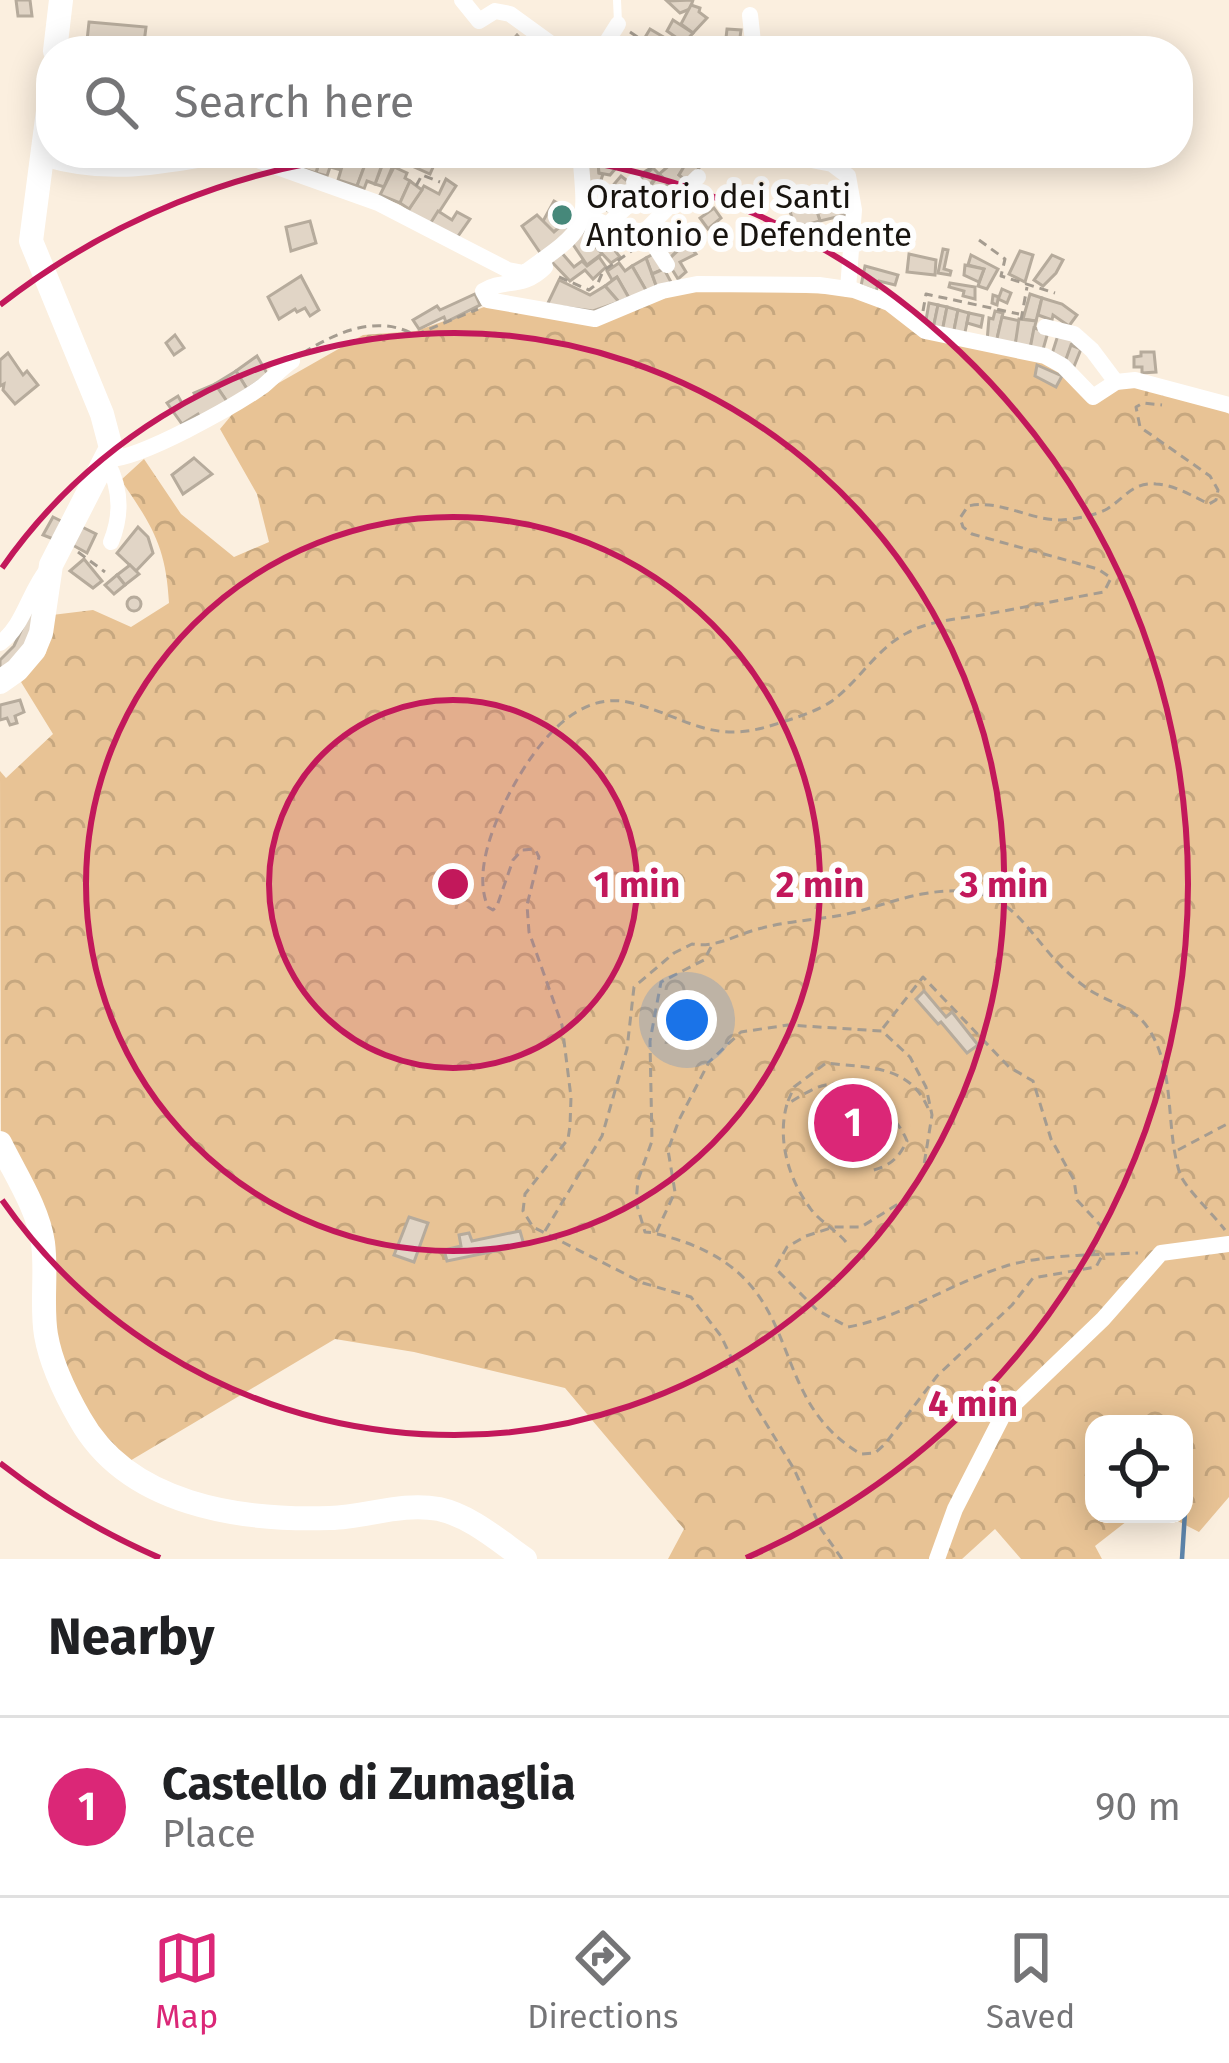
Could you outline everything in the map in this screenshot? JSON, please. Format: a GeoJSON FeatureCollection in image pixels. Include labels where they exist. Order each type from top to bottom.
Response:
{"type":"FeatureCollection","features":[{"type":"Feature","properties":{"kind":"street"},"geometry":{"type":"LineString","coordinates":[[57,36],[61,0]]}},
{"type":"Feature","properties":{"kind":"street"},"geometry":{"type":"LineString","coordinates":[[462,0],[478,21],[495,11],[510,14],[540,36]]}},
{"type":"Feature","properties":{"kind":"street"},"geometry":{"type":"LineString","coordinates":[[750,15],[752,36]]}},
{"type":"Feature","properties":{"kind":"street"},"geometry":{"type":"LineString","coordinates":[[611,36],[619,24]]}},
{"type":"Feature","properties":{"kind":"street"},"geometry":{"type":"LineString","coordinates":[[0,643],[9,636],[57,554],[111,448],[102,414],[31,241],[42,168]]}},
{"type":"Feature","properties":{"kind":"street"},"geometry":{"type":"LineString","coordinates":[[74,168],[146,168]]}},
{"type":"Feature","properties":{"kind":"street"},"geometry":{"type":"LineString","coordinates":[[301,168],[508,270],[524,272],[544,264]]}},
{"type":"Feature","properties":{"kind":"street"},"geometry":{"type":"LineString","coordinates":[[581,168],[586,215],[581,228],[523,284],[488,286],[483,291],[488,300],[596,319],[662,291],[697,284],[848,289],[889,303],[919,327],[1045,356],[1063,366],[1093,397],[1116,382],[1136,380],[1229,405]]}},
{"type":"Feature","properties":{"kind":"street"},"geometry":{"type":"LineString","coordinates":[[837,168],[848,176],[854,210],[848,289]]}},
{"type":"Feature","properties":{"kind":"street"},"geometry":{"type":"LineString","coordinates":[[613,220],[629,231],[645,231],[698,177]]}},
{"type":"Feature","properties":{"kind":"street"},"geometry":{"type":"LineString","coordinates":[[586,215],[608,225],[642,191],[634,182]]}},
{"type":"Feature","properties":{"kind":"street"},"geometry":{"type":"LineString","coordinates":[[645,231],[667,265]]}},
{"type":"Feature","properties":{"kind":"street"},"geometry":{"type":"LineString","coordinates":[[1045,327],[1073,334],[1116,382]]}},
{"type":"Feature","properties":{"kind":"street"},"geometry":{"type":"LineString","coordinates":[[107,461],[145,449],[204,419],[268,383],[292,361]]}},
{"type":"Feature","properties":{"kind":"street"},"geometry":{"type":"LineString","coordinates":[[107,461],[121,518],[111,542]]}},
{"type":"Feature","properties":{"kind":"street"},"geometry":{"type":"LineString","coordinates":[[0,682],[34,650],[57,554]]}},
{"type":"Feature","properties":{"kind":"street"},"geometry":{"type":"LineString","coordinates":[[0,1143],[39,1224],[46,1334],[60,1381],[98,1447],[122,1468],[176,1499],[266,1515],[335,1518],[386,1508],[443,1510],[469,1520],[526,1559]]}},
{"type":"Feature","properties":{"kind":"street"},"geometry":{"type":"LineString","coordinates":[[937,1559],[955,1509],[1003,1415],[1103,1319],[1161,1252],[1229,1240]]}},
{"type":"Feature","properties":{"kind":"lane"},"geometry":{"type":"LineString","coordinates":[[616,0],[619,24]]}},
{"type":"Feature","properties":{"kind":"path"},"geometry":{"type":"LineString","coordinates":[[619,24],[636,36]]}},
{"type":"Feature","properties":{"kind":"path"},"geometry":{"type":"LineString","coordinates":[[634,182],[650,168]]}},
{"type":"Feature","properties":{"kind":"path"},"geometry":{"type":"LineString","coordinates":[[416,186],[422,175],[440,182]]}},
{"type":"Feature","properties":{"kind":"path"},"geometry":{"type":"LineString","coordinates":[[979,240],[1005,259],[1001,276],[1055,292]]}},
{"type":"Feature","properties":{"kind":"path"},"geometry":{"type":"LineString","coordinates":[[544,264],[562,280],[589,290],[625,255]]}},
{"type":"Feature","properties":{"kind":"path"},"geometry":{"type":"LineString","coordinates":[[919,327],[926,294],[1020,317],[1028,285]]}},
{"type":"Feature","properties":{"kind":"path"},"geometry":{"type":"LineString","coordinates":[[292,361],[333,334],[372,325],[403,328],[415,335],[454,321],[488,300]]}},
{"type":"Feature","properties":{"kind":"path"},"geometry":{"type":"LineString","coordinates":[[842,1559],[820,1529],[794,1469],[751,1399],[721,1336],[691,1297],[643,1283],[532,1227],[526,1219],[525,1194],[568,1139],[571,1097],[556,1003],[529,932],[527,905],[539,867],[535,850],[522,850],[513,860],[493,910],[483,897],[484,863],[494,826],[525,764],[569,716],[597,702],[632,703],[698,729],[725,732],[767,727],[831,702],[905,633],[1104,592],[1111,578],[1098,569],[972,534],[960,518],[968,506],[985,502],[1058,520],[1083,517],[1103,511],[1121,495],[1146,484],[1173,487],[1209,504],[1216,500],[1218,490],[1210,476],[1140,428],[1136,407],[1163,405]]}},
{"type":"Feature","properties":{"kind":"path"},"geometry":{"type":"LineString","coordinates":[[57,554],[105,572]]}},
{"type":"Feature","properties":{"kind":"path"},"geometry":{"type":"LineString","coordinates":[[545,1231],[602,1136],[627,1048],[634,987],[674,953],[692,944],[711,946],[756,929],[842,915],[929,892],[962,891],[990,896],[1016,911],[1087,989],[1133,1010],[1151,1032],[1162,1062],[1180,1178],[1207,1205],[1229,1240]]}},
{"type":"Feature","properties":{"kind":"path"},"geometry":{"type":"LineString","coordinates":[[711,946],[704,960],[661,982],[650,1041],[652,1141],[638,1180],[636,1202],[645,1232],[712,1251],[758,1292],[781,1330],[813,1414],[828,1432],[861,1454],[875,1453],[937,1376],[1034,1278],[1096,1268],[1103,1255]]}},
{"type":"Feature","properties":{"kind":"path"},"geometry":{"type":"LineString","coordinates":[[882,1031],[923,976],[1009,1066],[1033,1082],[1051,1139],[1074,1180],[1077,1200],[1101,1226],[1093,1256]]}},
{"type":"Feature","properties":{"kind":"path"},"geometry":{"type":"LineString","coordinates":[[656,1233],[675,1192],[668,1150],[710,1062],[741,1032],[788,1024],[882,1031],[910,1058],[926,1087],[932,1115],[923,1171],[903,1201],[861,1227],[834,1227],[787,1247],[775,1268],[817,1310],[848,1328],[881,1321],[935,1293],[1010,1265],[1161,1252]]}},
{"type":"Feature","properties":{"kind":"path"},"geometry":{"type":"LineString","coordinates":[[846,1242],[812,1212],[790,1174],[780,1126],[794,1087],[826,1063],[894,1070],[921,1091],[932,1115]]}},
{"type":"Feature","properties":{"kind":"path"},"geometry":{"type":"LineString","coordinates":[[787,1104],[815,1088],[836,1083],[867,1096],[907,1141],[900,1156],[886,1167],[869,1171]]}},
{"type":"Feature","properties":{"kind":"path"},"geometry":{"type":"LineString","coordinates":[[1177,1150],[1229,1123]]}},
{"type":"Feature","properties":{"kind":"green space"},"geometry":{"type":"Polygon","coordinates":[[[698,288],[850,295],[1044,362],[1093,403],[1133,385],[1217,406],[1229,414],[1229,1497],[1199,1532],[1182,1523],[1193,1523],[1193,1415],[1085,1415],[1085,1523],[1124,1523],[1095,1546],[1102,1559],[1021,1559],[995,1529],[962,1559],[668,1559],[684,1529],[565,1388],[414,1352],[335,1339],[123,1465],[74,1399],[52,1335],[47,1224],[1,1132],[0,771],[6,778],[53,734],[21,682],[46,653],[52,615],[93,610],[131,627],[169,603],[156,537],[121,480],[144,459],[181,514],[234,557],[269,542],[257,494],[220,429],[240,405],[363,335],[416,331],[490,305],[649,303],[698,288]]]}},
{"type":"Feature","properties":{"kind":"building"},"geometry":{"type":"Polygon","coordinates":[[[16,0],[30,0],[32,16],[18,16],[16,0]]]}},
{"type":"Feature","properties":{"kind":"building"},"geometry":{"type":"Polygon","coordinates":[[[693,0],[690,9],[680,13],[667,1],[693,0]]]}},
{"type":"Feature","properties":{"kind":"building"},"geometry":{"type":"Polygon","coordinates":[[[691,5],[707,18],[693,33],[681,24],[691,5]]]}},
{"type":"Feature","properties":{"kind":"building"},"geometry":{"type":"Polygon","coordinates":[[[673,20],[693,33],[674,36],[667,31],[673,20]]]}},
{"type":"Feature","properties":{"kind":"building"},"geometry":{"type":"Polygon","coordinates":[[[89,22],[146,27],[145,36],[88,36],[89,22]]]}},
{"type":"Feature","properties":{"kind":"building"},"geometry":{"type":"Polygon","coordinates":[[[727,29],[741,30],[740,36],[726,36],[727,29]]]}},
{"type":"Feature","properties":{"kind":"building"},"geometry":{"type":"Polygon","coordinates":[[[342,168],[364,168],[357,186],[338,180],[342,168]]]}},
{"type":"Feature","properties":{"kind":"building"},"geometry":{"type":"Polygon","coordinates":[[[364,168],[381,168],[375,184],[367,181],[364,189],[357,186],[364,168]]]}},
{"type":"Feature","properties":{"kind":"building"},"geometry":{"type":"Polygon","coordinates":[[[381,168],[392,168],[384,187],[375,184],[381,168]]]}},
{"type":"Feature","properties":{"kind":"building"},"geometry":{"type":"Polygon","coordinates":[[[394,168],[407,173],[405,178],[410,181],[400,203],[380,195],[394,168]]]}},
{"type":"Feature","properties":{"kind":"building"},"geometry":{"type":"Polygon","coordinates":[[[587,168],[599,168],[603,174],[598,189],[588,188],[587,168]]]}},
{"type":"Feature","properties":{"kind":"building"},"geometry":{"type":"Polygon","coordinates":[[[653,168],[659,174],[646,189],[639,180],[653,168]]]}},
{"type":"Feature","properties":{"kind":"building"},"geometry":{"type":"Polygon","coordinates":[[[666,168],[684,168],[679,175],[689,183],[680,193],[659,174],[666,168]]]}},
{"type":"Feature","properties":{"kind":"building"},"geometry":{"type":"Polygon","coordinates":[[[683,168],[699,168],[689,183],[679,175],[683,168]]]}},
{"type":"Feature","properties":{"kind":"building"},"geometry":{"type":"Polygon","coordinates":[[[659,174],[669,183],[653,201],[645,194],[659,174]]]}},
{"type":"Feature","properties":{"kind":"building"},"geometry":{"type":"Polygon","coordinates":[[[621,176],[634,186],[624,199],[610,189],[621,176]]]}},
{"type":"Feature","properties":{"kind":"building"},"geometry":{"type":"Polygon","coordinates":[[[446,179],[456,186],[430,226],[408,211],[424,186],[439,194],[446,179]]]}},
{"type":"Feature","properties":{"kind":"building"},"geometry":{"type":"Polygon","coordinates":[[[410,181],[422,190],[409,209],[400,203],[410,181]]]}},
{"type":"Feature","properties":{"kind":"building"},"geometry":{"type":"Polygon","coordinates":[[[669,183],[680,193],[663,211],[653,201],[669,183]]]}},
{"type":"Feature","properties":{"kind":"building"},"geometry":{"type":"Polygon","coordinates":[[[610,189],[624,199],[612,213],[598,205],[610,189]]]}},
{"type":"Feature","properties":{"kind":"building"},"geometry":{"type":"Polygon","coordinates":[[[840,196],[845,215],[820,221],[814,202],[840,196]]]}},
{"type":"Feature","properties":{"kind":"building","name":"Oratorio dei Santi Antonio e Defendente"},"geometry":{"type":"Polygon","coordinates":[[[554,201],[582,217],[573,231],[562,225],[554,232],[542,223],[554,201]]]}},
{"type":"Feature","properties":{"kind":"building"},"geometry":{"type":"Polygon","coordinates":[[[814,202],[820,221],[795,228],[789,208],[814,202]]]}},
{"type":"Feature","properties":{"kind":"building"},"geometry":{"type":"Polygon","coordinates":[[[714,208],[721,218],[708,229],[700,218],[714,208]]]}},
{"type":"Feature","properties":{"kind":"building"},"geometry":{"type":"Polygon","coordinates":[[[438,211],[452,220],[457,212],[470,219],[456,239],[430,224],[438,211]]]}},
{"type":"Feature","properties":{"kind":"building"},"geometry":{"type":"Polygon","coordinates":[[[537,215],[554,232],[562,225],[573,231],[541,254],[522,226],[537,215]]]}},
{"type":"Feature","properties":{"kind":"building"},"geometry":{"type":"Polygon","coordinates":[[[310,221],[316,243],[291,251],[286,227],[310,221]]]}},
{"type":"Feature","properties":{"kind":"building"},"geometry":{"type":"Polygon","coordinates":[[[593,222],[606,227],[590,241],[603,253],[587,265],[572,243],[593,222]]]}},
{"type":"Feature","properties":{"kind":"building"},"geometry":{"type":"Polygon","coordinates":[[[669,227],[682,246],[667,261],[653,240],[669,227]]]}},
{"type":"Feature","properties":{"kind":"building"},"geometry":{"type":"Polygon","coordinates":[[[604,229],[620,249],[616,252],[620,257],[611,263],[590,241],[604,229]]]}},
{"type":"Feature","properties":{"kind":"building"},"geometry":{"type":"Polygon","coordinates":[[[687,242],[696,254],[680,262],[686,272],[678,279],[667,261],[687,242]]]}},
{"type":"Feature","properties":{"kind":"building"},"geometry":{"type":"Polygon","coordinates":[[[943,249],[948,250],[944,269],[950,275],[938,273],[943,249]]]}},
{"type":"Feature","properties":{"kind":"building"},"geometry":{"type":"Polygon","coordinates":[[[1020,251],[1033,255],[1025,282],[1009,274],[1020,251]]]}},
{"type":"Feature","properties":{"kind":"building"},"geometry":{"type":"Polygon","coordinates":[[[561,252],[574,267],[582,261],[587,266],[599,257],[606,267],[593,279],[585,270],[570,281],[550,260],[561,252]]]}},
{"type":"Feature","properties":{"kind":"building"},"geometry":{"type":"Polygon","coordinates":[[[655,253],[664,269],[652,274],[646,258],[655,253]]]}},
{"type":"Feature","properties":{"kind":"building"},"geometry":{"type":"Polygon","coordinates":[[[909,254],[936,260],[935,275],[907,272],[909,254]]]}},
{"type":"Feature","properties":{"kind":"building"},"geometry":{"type":"Polygon","coordinates":[[[971,255],[998,269],[987,289],[978,286],[984,269],[968,265],[971,255]]]}},
{"type":"Feature","properties":{"kind":"building"},"geometry":{"type":"Polygon","coordinates":[[[1052,255],[1063,260],[1043,286],[1034,280],[1052,255]]]}},
{"type":"Feature","properties":{"kind":"building"},"geometry":{"type":"Polygon","coordinates":[[[646,258],[657,288],[647,292],[632,266],[646,258]]]}},
{"type":"Feature","properties":{"kind":"building"},"geometry":{"type":"Polygon","coordinates":[[[619,263],[625,271],[632,266],[647,292],[629,298],[617,277],[612,280],[607,271],[619,263]]]}},
{"type":"Feature","properties":{"kind":"building"},"geometry":{"type":"Polygon","coordinates":[[[965,265],[984,269],[979,282],[964,275],[965,265]]]}},
{"type":"Feature","properties":{"kind":"building"},"geometry":{"type":"Polygon","coordinates":[[[865,266],[898,275],[895,285],[879,281],[876,291],[861,286],[865,266]]]}},
{"type":"Feature","properties":{"kind":"building"},"geometry":{"type":"Polygon","coordinates":[[[664,269],[672,284],[657,288],[652,274],[664,269]]]}},
{"type":"Feature","properties":{"kind":"building"},"geometry":{"type":"Polygon","coordinates":[[[301,276],[319,310],[310,316],[305,308],[295,309],[279,319],[268,297],[301,276]]]}},
{"type":"Feature","properties":{"kind":"building"},"geometry":{"type":"Polygon","coordinates":[[[617,277],[629,298],[619,302],[605,286],[617,277]]]}},
{"type":"Feature","properties":{"kind":"building"},"geometry":{"type":"Polygon","coordinates":[[[559,280],[590,295],[605,286],[619,302],[593,311],[547,305],[559,280]]]}},
{"type":"Feature","properties":{"kind":"building"},"geometry":{"type":"Polygon","coordinates":[[[950,283],[975,287],[975,299],[963,296],[964,291],[949,287],[950,283]]]}},
{"type":"Feature","properties":{"kind":"building"},"geometry":{"type":"Polygon","coordinates":[[[1002,289],[1011,293],[1007,303],[998,299],[997,305],[992,303],[993,295],[999,297],[1002,289]]]}},
{"type":"Feature","properties":{"kind":"building"},"geometry":{"type":"Polygon","coordinates":[[[475,294],[480,305],[446,322],[444,317],[419,329],[413,320],[437,306],[440,310],[475,294]]]}},
{"type":"Feature","properties":{"kind":"building"},"geometry":{"type":"Polygon","coordinates":[[[1030,294],[1042,298],[1036,321],[1023,319],[1030,294]]]}},
{"type":"Feature","properties":{"kind":"building"},"geometry":{"type":"Polygon","coordinates":[[[1042,298],[1077,315],[1069,326],[1053,315],[1052,320],[1038,315],[1042,298]]]}},
{"type":"Feature","properties":{"kind":"building"},"geometry":{"type":"Polygon","coordinates":[[[929,303],[938,305],[933,329],[925,326],[929,303]]]}},
{"type":"Feature","properties":{"kind":"building"},"geometry":{"type":"Polygon","coordinates":[[[938,305],[947,307],[942,332],[933,329],[938,305]]]}},
{"type":"Feature","properties":{"kind":"building"},"geometry":{"type":"Polygon","coordinates":[[[947,307],[958,310],[953,335],[942,332],[947,307]]]}},
{"type":"Feature","properties":{"kind":"building"},"geometry":{"type":"Polygon","coordinates":[[[958,310],[969,313],[964,337],[953,335],[958,310]]]}},
{"type":"Feature","properties":{"kind":"building"},"geometry":{"type":"Polygon","coordinates":[[[995,311],[1003,313],[996,343],[987,341],[989,318],[993,319],[995,311]]]}},
{"type":"Feature","properties":{"kind":"building"},"geometry":{"type":"Polygon","coordinates":[[[969,313],[983,316],[981,327],[967,323],[969,313]]]}},
{"type":"Feature","properties":{"kind":"building"},"geometry":{"type":"Polygon","coordinates":[[[1002,317],[1020,321],[1015,346],[996,343],[1002,317]]]}},
{"type":"Feature","properties":{"kind":"building"},"geometry":{"type":"Polygon","coordinates":[[[1019,319],[1036,321],[1030,349],[1015,346],[1019,319]]]}},
{"type":"Feature","properties":{"kind":"building"},"geometry":{"type":"Polygon","coordinates":[[[1034,328],[1048,332],[1042,353],[1030,349],[1034,328]]]}},
{"type":"Feature","properties":{"kind":"building"},"geometry":{"type":"Polygon","coordinates":[[[175,335],[184,348],[174,355],[166,343],[175,335]]]}},
{"type":"Feature","properties":{"kind":"building"},"geometry":{"type":"Polygon","coordinates":[[[1058,335],[1074,339],[1064,365],[1051,357],[1058,335]]]}},
{"type":"Feature","properties":{"kind":"building"},"geometry":{"type":"Polygon","coordinates":[[[1071,345],[1081,349],[1073,369],[1064,365],[1071,345]]]}},
{"type":"Feature","properties":{"kind":"building"},"geometry":{"type":"Polygon","coordinates":[[[1154,352],[1156,372],[1142,373],[1142,367],[1134,367],[1134,357],[1154,352]]]}},
{"type":"Feature","properties":{"kind":"building"},"geometry":{"type":"Polygon","coordinates":[[[8,353],[23,375],[27,371],[38,385],[15,404],[3,390],[4,384],[0,386],[0,360],[8,353]]]}},
{"type":"Feature","properties":{"kind":"building"},"geometry":{"type":"Polygon","coordinates":[[[257,356],[268,375],[247,389],[236,371],[257,356]]]}},
{"type":"Feature","properties":{"kind":"building"},"geometry":{"type":"Polygon","coordinates":[[[1037,365],[1062,376],[1056,387],[1035,376],[1037,365]]]}},
{"type":"Feature","properties":{"kind":"building"},"geometry":{"type":"Polygon","coordinates":[[[236,371],[247,389],[228,403],[215,384],[236,371]]]}},
{"type":"Feature","properties":{"kind":"building"},"geometry":{"type":"Polygon","coordinates":[[[215,384],[228,403],[182,424],[167,403],[178,396],[183,405],[196,397],[194,393],[215,384]]]}},
{"type":"Feature","properties":{"kind":"building"},"geometry":{"type":"Polygon","coordinates":[[[194,458],[212,474],[183,494],[172,475],[194,458]]]}},
{"type":"Feature","properties":{"kind":"building"},"geometry":{"type":"Polygon","coordinates":[[[53,517],[65,523],[56,540],[43,535],[53,517]]]}},
{"type":"Feature","properties":{"kind":"building"},"geometry":{"type":"Polygon","coordinates":[[[80,526],[96,534],[87,553],[69,543],[80,526]]]}},
{"type":"Feature","properties":{"kind":"building"},"geometry":{"type":"Polygon","coordinates":[[[138,527],[148,537],[153,553],[136,571],[117,553],[138,527]]]}},
{"type":"Feature","properties":{"kind":"building"},"geometry":{"type":"Polygon","coordinates":[[[84,559],[102,581],[93,588],[70,571],[84,559]]]}},
{"type":"Feature","properties":{"kind":"building"},"geometry":{"type":"Polygon","coordinates":[[[130,565],[139,574],[125,585],[117,575],[130,565]]]}},
{"type":"Feature","properties":{"kind":"building"},"geometry":{"type":"Polygon","coordinates":[[[117,575],[125,585],[114,594],[105,585],[117,575]]]}},
{"type":"Feature","properties":{"kind":"building"},"geometry":{"type":"Polygon","coordinates":[[[134,597],[141,604],[134,611],[127,604],[134,597]]]}},
{"type":"Feature","properties":{"kind":"building"},"geometry":{"type":"Polygon","coordinates":[[[34,603],[34,635],[0,677],[0,660],[14,646],[34,603]]]}},
{"type":"Feature","properties":{"kind":"building"},"geometry":{"type":"Polygon","coordinates":[[[20,700],[24,712],[15,716],[17,723],[0,720],[0,705],[20,700]]]}},
{"type":"Feature","properties":{"kind":"building"},"geometry":{"type":"Polygon","coordinates":[[[924,991],[946,1017],[952,1012],[978,1045],[967,1053],[938,1024],[916,999],[924,991]]]}},
{"type":"Feature","properties":{"kind":"building"},"geometry":{"type":"Polygon","coordinates":[[[848,1092],[863,1098],[894,1133],[861,1160],[837,1143],[818,1115],[848,1092]]]}},
{"type":"Feature","properties":{"kind":"building"},"geometry":{"type":"Polygon","coordinates":[[[409,1217],[428,1223],[414,1262],[394,1255],[409,1217]]]}},
{"type":"Feature","properties":{"kind":"building"},"geometry":{"type":"Polygon","coordinates":[[[520,1231],[524,1245],[447,1261],[444,1250],[461,1246],[459,1235],[469,1233],[472,1241],[520,1231]]]}},
{"type":"Feature","properties":{"kind":"waterway"},"geometry":{"type":"LineString","coordinates":[[1182,1559],[1184,1523]]}},
{"type":"Feature","properties":{"kind":"place","name":"Oratorio dei Santi Antonio e Defendente"},"geometry":{"type":"Point","coordinates":[562,215]}},
{"type":"Feature","properties":{"kind":"place","name":"Castello di Zumaglia"},"geometry":{"type":"Point","coordinates":[853,1123]}}]}
